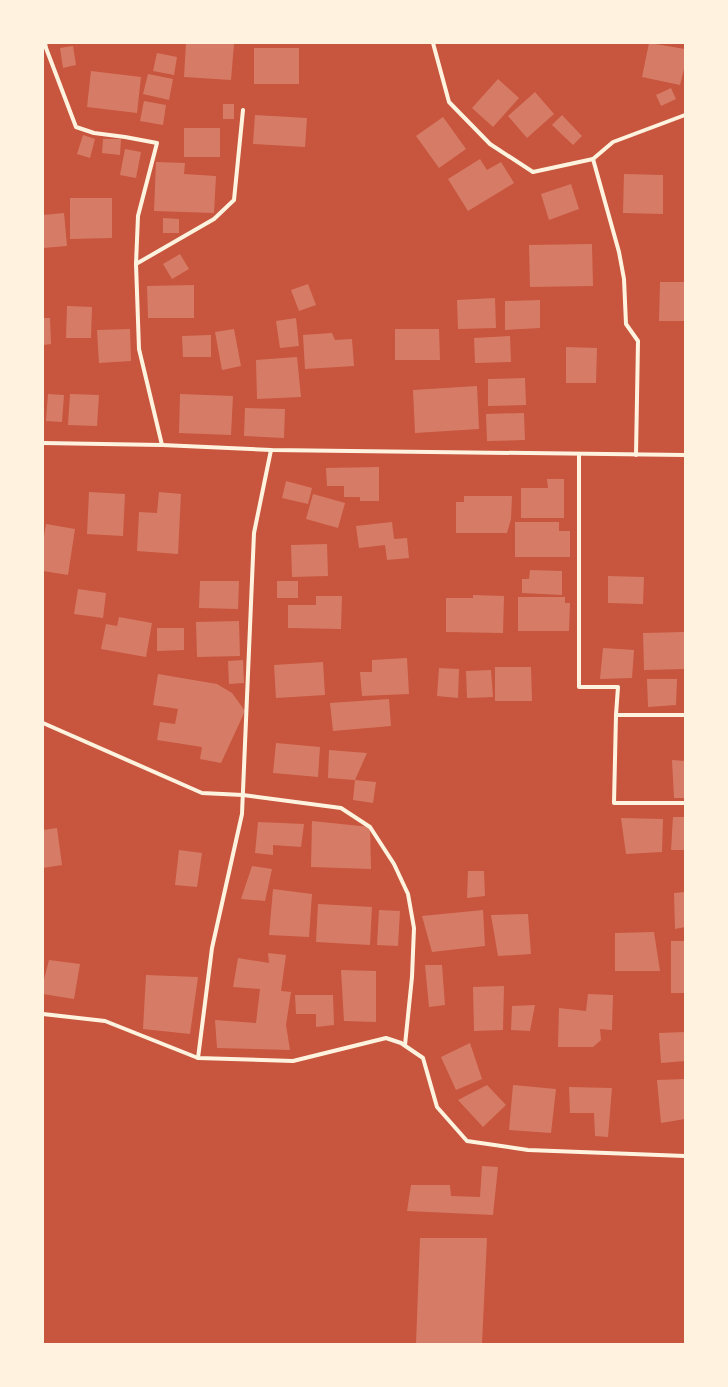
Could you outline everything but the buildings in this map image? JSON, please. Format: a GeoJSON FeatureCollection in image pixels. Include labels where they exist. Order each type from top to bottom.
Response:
{"type":"FeatureCollection","features":[{"type":"Feature","properties":{"kind":"street"},"geometry":{"type":"LineString","coordinates":[[45,43],[76,127],[94,133],[157,143],[138,216],[136,264],[139,349],[162,445]]}},
{"type":"Feature","properties":{"kind":"street"},"geometry":{"type":"LineString","coordinates":[[433,43],[449,102],[490,144],[533,172],[593,159],[613,142],[685,115]]}},
{"type":"Feature","properties":{"kind":"street"},"geometry":{"type":"LineString","coordinates":[[136,264],[214,219],[234,200],[244,110]]}},
{"type":"Feature","properties":{"kind":"street"},"geometry":{"type":"LineString","coordinates":[[593,159],[620,252],[624,279],[626,324],[638,341],[636,455]]}},
{"type":"Feature","properties":{"kind":"street"},"geometry":{"type":"LineString","coordinates":[[43,443],[162,445],[271,450],[685,455]]}},
{"type":"Feature","properties":{"kind":"street"},"geometry":{"type":"LineString","coordinates":[[198,1058],[212,948],[242,814],[254,533],[271,450]]}},
{"type":"Feature","properties":{"kind":"street"},"geometry":{"type":"LineString","coordinates":[[579,454],[579,687],[618,687],[614,803],[685,803]]}},
{"type":"Feature","properties":{"kind":"street"},"geometry":{"type":"LineString","coordinates":[[616,716],[685,715]]}},
{"type":"Feature","properties":{"kind":"street"},"geometry":{"type":"LineString","coordinates":[[43,723],[202,793],[243,795],[341,808],[370,827],[394,864],[408,894],[414,928],[412,977],[405,1045]]}},
{"type":"Feature","properties":{"kind":"street"},"geometry":{"type":"LineString","coordinates":[[43,1014],[104,1021],[198,1058],[293,1061],[386,1038],[405,1045],[423,1058],[437,1107],[467,1141],[528,1150],[685,1156]]}}]}
